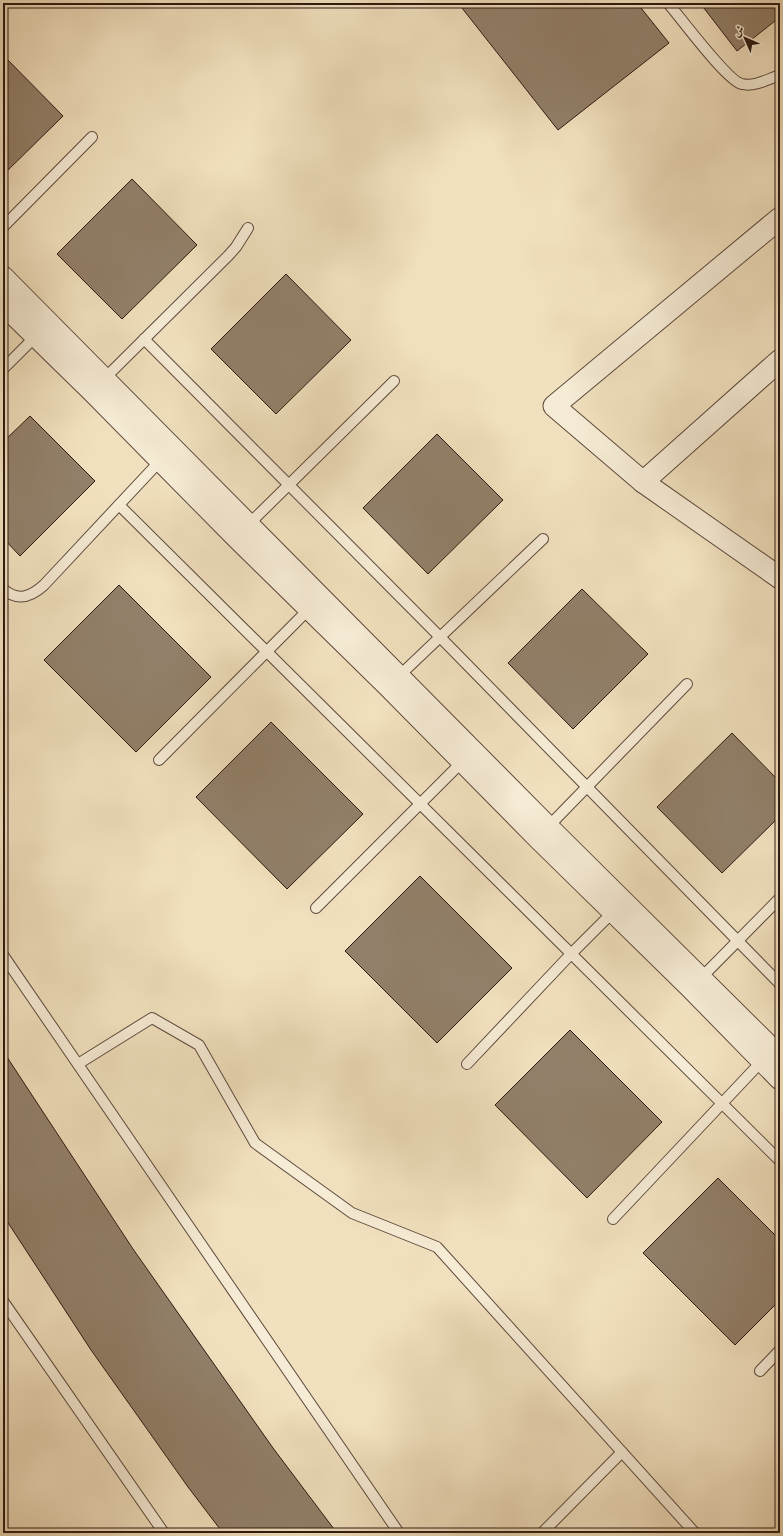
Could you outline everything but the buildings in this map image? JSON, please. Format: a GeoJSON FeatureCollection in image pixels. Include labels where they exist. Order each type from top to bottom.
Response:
{"type":"FeatureCollection","features":[{"type":"Feature","properties":{"kind":"street"},"geometry":{"type":"LineString","coordinates":[[780,218],[554,406],[643,482],[780,578]]}},
{"type":"Feature","properties":{"kind":"street"},"geometry":{"type":"LineString","coordinates":[[3,277],[98,385],[160,460],[242,530],[309,609],[394,681],[462,762],[543,832],[613,912],[696,983]]}},
{"type":"Feature","properties":{"kind":"street"},"geometry":{"type":"LineString","coordinates":[[3,304],[36,336],[98,385],[771,1059],[780,1079]]}},
{"type":"Feature","properties":{"kind":"street"},"geometry":{"type":"LineString","coordinates":[[643,482],[780,360]]}},
{"type":"Feature","properties":{"kind":"lane"},"geometry":{"type":"LineString","coordinates":[[668,3],[727,74],[740,84],[753,85],[780,75]]}},
{"type":"Feature","properties":{"kind":"lane"},"geometry":{"type":"LineString","coordinates":[[3,227],[92,137]]}},
{"type":"Feature","properties":{"kind":"lane"},"geometry":{"type":"LineString","coordinates":[[98,385],[228,256],[236,247],[248,228]]}},
{"type":"Feature","properties":{"kind":"lane"},"geometry":{"type":"LineString","coordinates":[[3,369],[36,336]]}},
{"type":"Feature","properties":{"kind":"lane"},"geometry":{"type":"LineString","coordinates":[[144,339],[440,637],[586,788],[780,984]]}},
{"type":"Feature","properties":{"kind":"lane"},"geometry":{"type":"LineString","coordinates":[[242,530],[394,381]]}},
{"type":"Feature","properties":{"kind":"lane"},"geometry":{"type":"LineString","coordinates":[[3,589],[9,594],[22,597],[34,594],[160,460]]}},
{"type":"Feature","properties":{"kind":"lane"},"geometry":{"type":"LineString","coordinates":[[119,505],[780,1161]]}},
{"type":"Feature","properties":{"kind":"lane"},"geometry":{"type":"LineString","coordinates":[[394,681],[543,539]]}},
{"type":"Feature","properties":{"kind":"lane"},"geometry":{"type":"LineString","coordinates":[[159,760],[309,609]]}},
{"type":"Feature","properties":{"kind":"lane"},"geometry":{"type":"LineString","coordinates":[[543,832],[687,684]]}},
{"type":"Feature","properties":{"kind":"lane"},"geometry":{"type":"LineString","coordinates":[[316,908],[462,762]]}},
{"type":"Feature","properties":{"kind":"lane"},"geometry":{"type":"LineString","coordinates":[[696,983],[780,898]]}},
{"type":"Feature","properties":{"kind":"lane"},"geometry":{"type":"LineString","coordinates":[[467,1064],[613,912]]}},
{"type":"Feature","properties":{"kind":"lane"},"geometry":{"type":"LineString","coordinates":[[3,955],[399,1533]]}},
{"type":"Feature","properties":{"kind":"lane"},"geometry":{"type":"LineString","coordinates":[[78,1064],[152,1018],[199,1045],[254,1143],[352,1213],[437,1247],[695,1533]]}},
{"type":"Feature","properties":{"kind":"lane"},"geometry":{"type":"LineString","coordinates":[[613,1219],[722,1103],[771,1059]]}},
{"type":"Feature","properties":{"kind":"lane"},"geometry":{"type":"LineString","coordinates":[[3,1301],[164,1533]]}},
{"type":"Feature","properties":{"kind":"lane"},"geometry":{"type":"LineString","coordinates":[[760,1371],[780,1350]]}},
{"type":"Feature","properties":{"kind":"lane"},"geometry":{"type":"LineString","coordinates":[[542,1533],[622,1452]]}}]}
